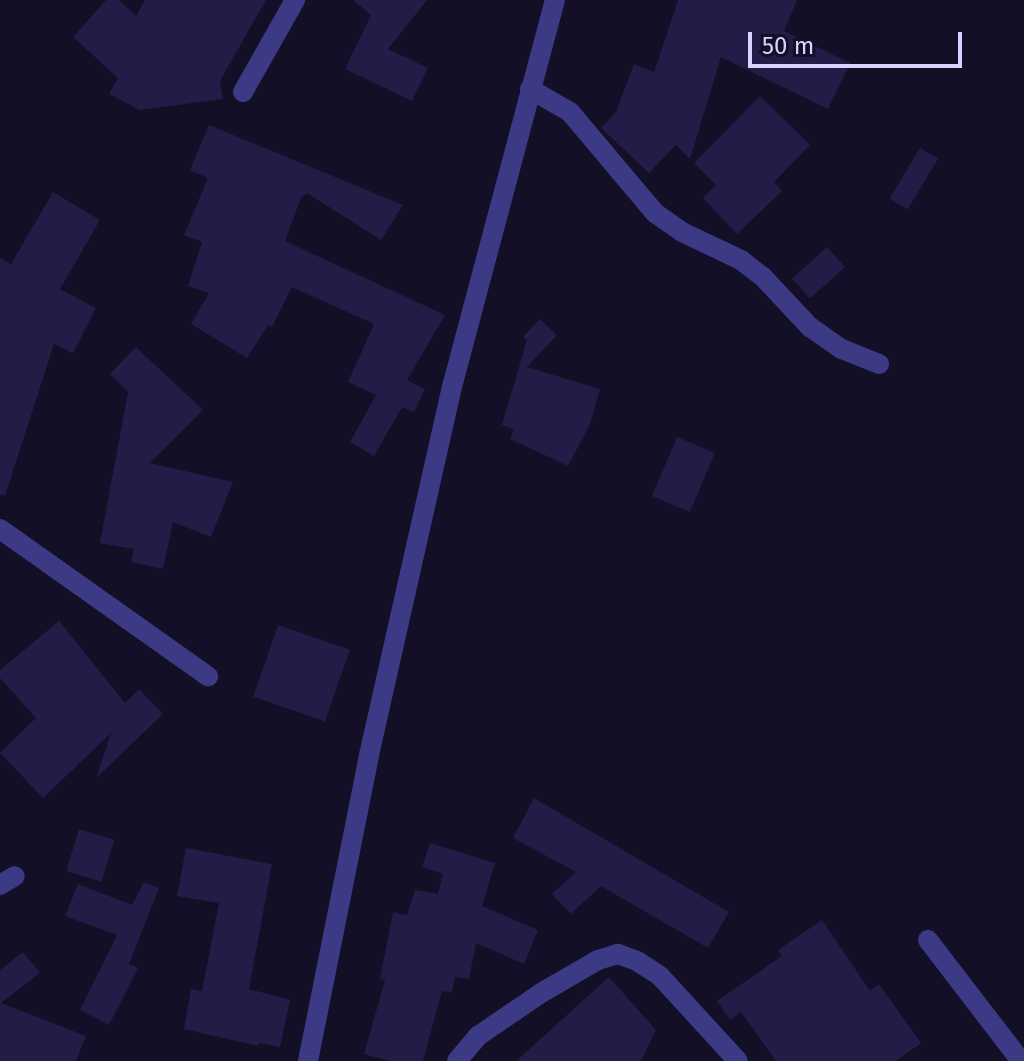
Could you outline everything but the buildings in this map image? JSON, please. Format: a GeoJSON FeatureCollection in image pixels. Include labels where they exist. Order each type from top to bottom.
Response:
{"type":"FeatureCollection","features":[{"type":"Feature","properties":{"kind":"street"},"geometry":{"type":"LineString","coordinates":[[243,92],[295,0]]}},
{"type":"Feature","properties":{"kind":"street"},"geometry":{"type":"LineString","coordinates":[[308,1061],[369,755],[449,399],[555,0]]}},
{"type":"Feature","properties":{"kind":"street"},"geometry":{"type":"LineString","coordinates":[[530,89],[570,112],[655,213],[682,232],[741,260],[763,277],[810,327],[842,349],[879,364]]}},
{"type":"Feature","properties":{"kind":"street"},"geometry":{"type":"LineString","coordinates":[[0,529],[208,676]]}},
{"type":"Feature","properties":{"kind":"street"},"geometry":{"type":"LineString","coordinates":[[928,940],[1021,1061]]}},
{"type":"Feature","properties":{"kind":"street"},"geometry":{"type":"LineString","coordinates":[[457,1061],[478,1036],[541,993],[598,960],[618,954],[637,961],[660,976],[738,1061]]}}]}
